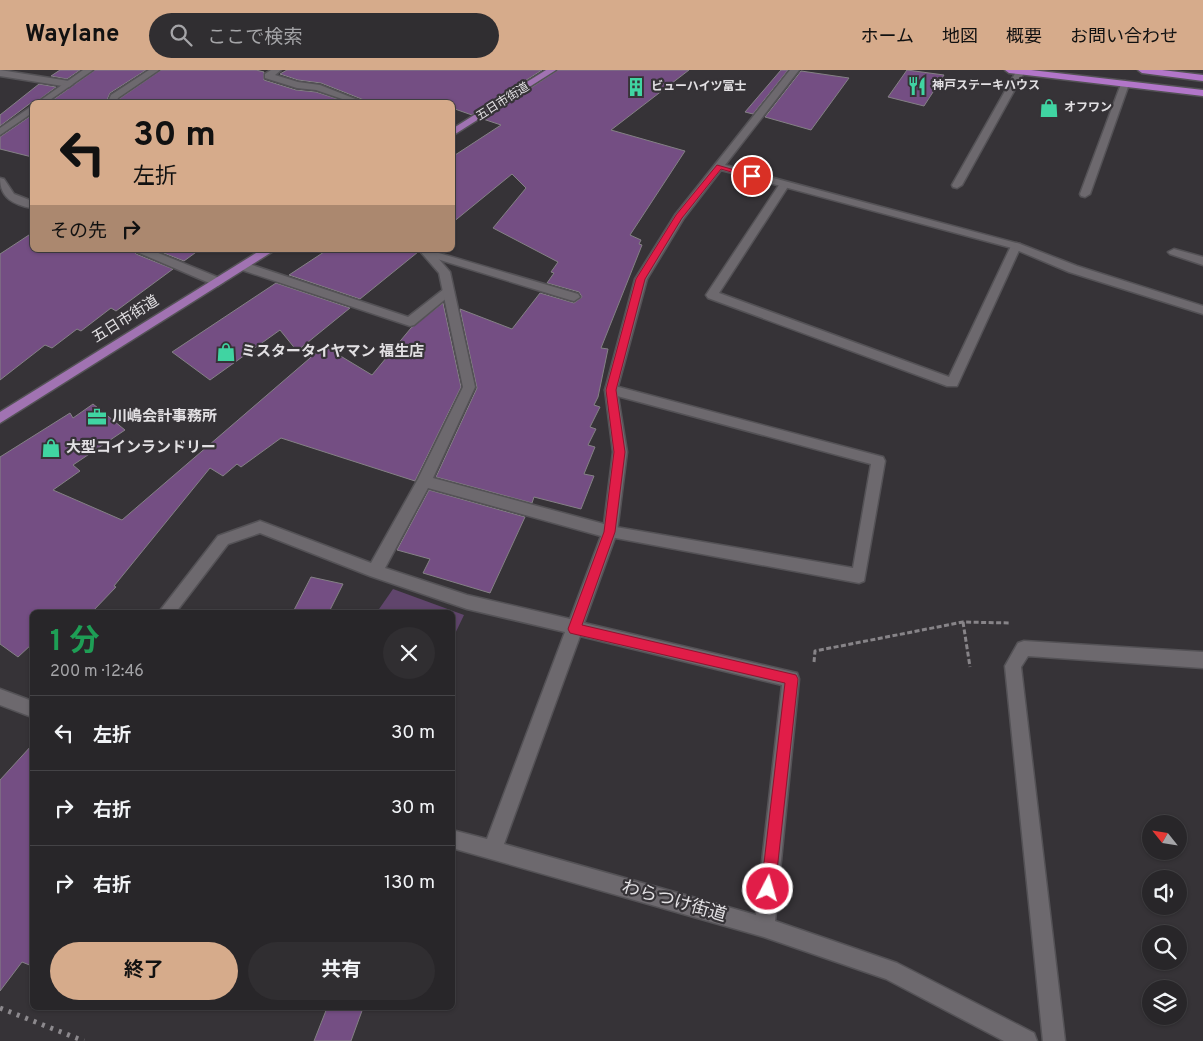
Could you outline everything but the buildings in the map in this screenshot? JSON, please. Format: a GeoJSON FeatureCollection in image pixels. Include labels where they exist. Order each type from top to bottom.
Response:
{"type":"FeatureCollection","features":[{"type":"Feature","properties":{"kind":"highway"},"geometry":{"type":"LineString","coordinates":[[1010,70],[1203,93]]}},
{"type":"Feature","properties":{"kind":"highway"},"geometry":{"type":"LineString","coordinates":[[1142,70],[1203,78]]}},
{"type":"Feature","properties":{"kind":"main road","name":"五日市街道"},"geometry":{"type":"LineString","coordinates":[[455,132],[552,70]]}},
{"type":"Feature","properties":{"kind":"main road","name":"五日市街道"},"geometry":{"type":"LineString","coordinates":[[0,418],[266,252]]}},
{"type":"Feature","properties":{"kind":"street"},"geometry":{"type":"LineString","coordinates":[[45,100],[89,70]]}},
{"type":"Feature","properties":{"kind":"street"},"geometry":{"type":"LineString","coordinates":[[113,100],[114,97],[155,70]]}},
{"type":"Feature","properties":{"kind":"street"},"geometry":{"type":"LineString","coordinates":[[277,70],[268,76],[297,85],[316,87],[352,100]]}},
{"type":"Feature","properties":{"kind":"street"},"geometry":{"type":"LineString","coordinates":[[492,851],[610,532],[620,452],[611,390],[641,279],[679,217],[795,70]]}},
{"type":"Feature","properties":{"kind":"street"},"geometry":{"type":"LineString","coordinates":[[957,186],[1020,71]]}},
{"type":"Feature","properties":{"kind":"street"},"geometry":{"type":"LineString","coordinates":[[0,73],[69,84]]}},
{"type":"Feature","properties":{"kind":"street"},"geometry":{"type":"LineString","coordinates":[[1086,194],[1125,84]]}},
{"type":"Feature","properties":{"kind":"street"},"geometry":{"type":"LineString","coordinates":[[0,132],[30,110]]}},
{"type":"Feature","properties":{"kind":"street"},"geometry":{"type":"LineString","coordinates":[[720,166],[784,185],[1016,246],[1073,269],[1203,310]]}},
{"type":"Feature","properties":{"kind":"street"},"geometry":{"type":"LineString","coordinates":[[0,181],[10,196],[30,204]]}},
{"type":"Feature","properties":{"kind":"street"},"geometry":{"type":"LineString","coordinates":[[784,185],[712,296],[952,383],[1016,246]]}},
{"type":"Feature","properties":{"kind":"street"},"geometry":{"type":"LineString","coordinates":[[146,252],[218,282]]}},
{"type":"Feature","properties":{"kind":"street"},"geometry":{"type":"LineString","coordinates":[[375,571],[424,481],[469,387],[444,272],[426,252]]}},
{"type":"Feature","properties":{"kind":"street"},"geometry":{"type":"LineString","coordinates":[[426,252],[574,297]]}},
{"type":"Feature","properties":{"kind":"street"},"geometry":{"type":"LineString","coordinates":[[1174,252],[1203,261]]}},
{"type":"Feature","properties":{"kind":"street"},"geometry":{"type":"LineString","coordinates":[[243,266],[410,322],[448,292]]}},
{"type":"Feature","properties":{"kind":"street"},"geometry":{"type":"LineString","coordinates":[[424,481],[610,532],[859,576],[878,461],[611,390]]}},
{"type":"Feature","properties":{"kind":"street"},"geometry":{"type":"LineString","coordinates":[[169,610],[223,540],[260,527],[375,571],[466,602],[792,679],[764,927]]}},
{"type":"Feature","properties":{"kind":"street"},"geometry":{"type":"LineString","coordinates":[[1054,1041],[1013,666],[1024,648],[1203,660]]}},
{"type":"Feature","properties":{"kind":"street"},"geometry":{"type":"LineString","coordinates":[[0,697],[30,708]]}},
{"type":"Feature","properties":{"kind":"street","name":"わらつけ街道"},"geometry":{"type":"LineString","coordinates":[[455,840],[764,927],[890,970],[1026,1041]]}},
{"type":"Feature","properties":{"kind":"path"},"geometry":{"type":"LineString","coordinates":[[963,622],[970,667]]}},
{"type":"Feature","properties":{"kind":"path"},"geometry":{"type":"LineString","coordinates":[[792,679],[810,683],[815,651],[963,622],[1013,623]]}},
{"type":"Feature","properties":{"kind":"shaded area"},"geometry":{"type":"Polygon","coordinates":[[[393,589],[450,610],[378,610],[393,589]]]}},
{"type":"Feature","properties":{"kind":"shaded area"},"geometry":{"type":"Polygon","coordinates":[[[455,612],[464,615],[455,634],[455,612]]]}},
{"type":"Feature","properties":{"kind":"railway"},"geometry":{"type":"LineString","coordinates":[[0,1008],[84,1041]]}},
{"type":"Feature","properties":{"kind":"place","name":"神戸ステーキハウス"},"geometry":{"type":"Point","coordinates":[917,86]}},
{"type":"Feature","properties":{"kind":"place","name":"ビューハイツ富士"},"geometry":{"type":"Point","coordinates":[636,87]}},
{"type":"Feature","properties":{"kind":"place","name":"オフワン"},"geometry":{"type":"Point","coordinates":[1049,108]}},
{"type":"Feature","properties":{"kind":"place","name":"ミスタータイヤマン 福生店"},"geometry":{"type":"Point","coordinates":[226,352]}},
{"type":"Feature","properties":{"kind":"place","name":"川嶋会計事務所"},"geometry":{"type":"Point","coordinates":[97,417]}},
{"type":"Feature","properties":{"kind":"place","name":"大型コインランドリー"},"geometry":{"type":"Point","coordinates":[51,448]}},
{"type":"Feature","properties":{"kind":"route"},"geometry":{"type":"LineString","coordinates":[[752,176],[720,166],[679,217],[641,279],[611,390],[620,452],[610,532],[574,629],[792,679],[768,889]]}}]}
